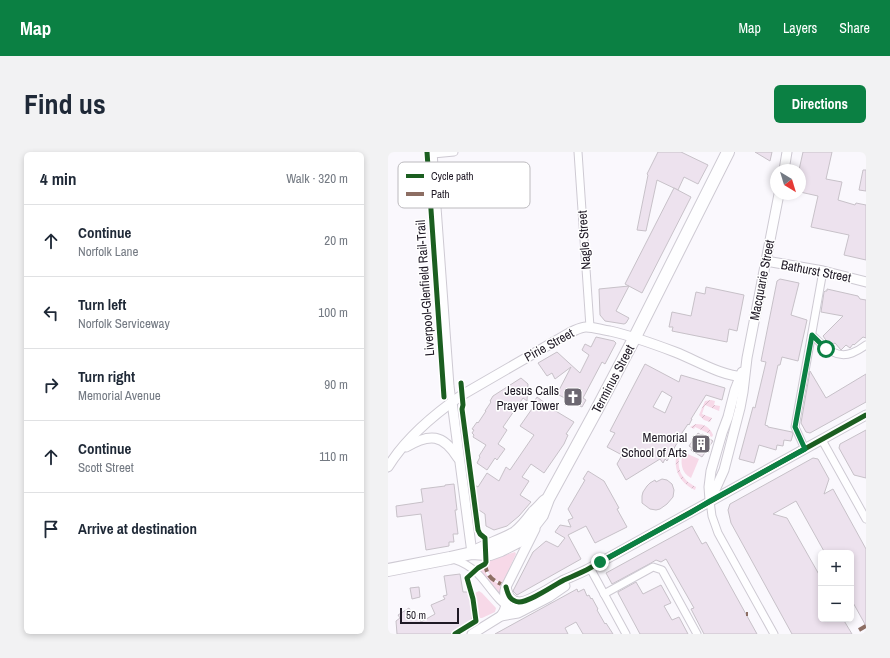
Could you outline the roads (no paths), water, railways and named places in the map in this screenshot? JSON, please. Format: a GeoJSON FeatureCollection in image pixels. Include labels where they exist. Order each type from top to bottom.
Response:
{"type":"FeatureCollection","features":[{"type":"Feature","properties":{"kind":"highway","name":"Terminus Street"},"geometry":{"type":"LineString","coordinates":[[542,516],[548,499],[635,338],[726,154]]}},
{"type":"Feature","properties":{"kind":"highway"},"geometry":{"type":"LineString","coordinates":[[388,570],[472,553],[504,539],[515,533],[524,525],[548,499]]}},
{"type":"Feature","properties":{"kind":"highway"},"geometry":{"type":"LineString","coordinates":[[472,553],[490,554],[501,550],[516,542],[528,533],[542,516]]}},
{"type":"Feature","properties":{"kind":"street"},"geometry":{"type":"LineString","coordinates":[[433,153],[454,152]]}},
{"type":"Feature","properties":{"kind":"street","name":"Nagle Street"},"geometry":{"type":"LineString","coordinates":[[578,152],[590,327]]}},
{"type":"Feature","properties":{"kind":"street"},"geometry":{"type":"LineString","coordinates":[[785,164],[787,152]]}},
{"type":"Feature","properties":{"kind":"street","name":"Macquarie Street"},"geometry":{"type":"LineString","coordinates":[[710,501],[724,470],[740,408],[742,377],[746,365],[778,200]]}},
{"type":"Feature","properties":{"kind":"street"},"geometry":{"type":"LineString","coordinates":[[437,208],[452,402],[472,553]]}},
{"type":"Feature","properties":{"kind":"street","name":"Bathurst Street"},"geometry":{"type":"LineString","coordinates":[[766,261],[823,271],[866,282]]}},
{"type":"Feature","properties":{"kind":"street"},"geometry":{"type":"LineString","coordinates":[[805,449],[795,427],[823,271]]}},
{"type":"Feature","properties":{"kind":"street","name":"Pirie Street"},"geometry":{"type":"LineString","coordinates":[[388,466],[399,450],[416,433],[452,402],[571,332],[584,327],[590,327],[635,338],[675,352],[714,369],[742,377]]}},
{"type":"Feature","properties":{"kind":"street"},"geometry":{"type":"LineString","coordinates":[[812,335],[826,349],[836,354],[851,354],[866,345]]}},
{"type":"Feature","properties":{"kind":"street"},"geometry":{"type":"LineString","coordinates":[[450,558],[465,563],[475,570],[506,606],[514,609],[523,607],[590,568],[866,415]]}},
{"type":"Feature","properties":{"kind":"street"},"geometry":{"type":"LineString","coordinates":[[399,450],[422,439],[436,438],[442,440],[452,448],[461,462]]}},
{"type":"Feature","properties":{"kind":"street"},"geometry":{"type":"LineString","coordinates":[[822,440],[866,519]]}},
{"type":"Feature","properties":{"kind":"street"},"geometry":{"type":"LineString","coordinates":[[710,501],[712,516],[718,533],[774,634]]}},
{"type":"Feature","properties":{"kind":"street","name":"Terminus Street"},"geometry":{"type":"LineString","coordinates":[[506,587],[542,516]]}},
{"type":"Feature","properties":{"kind":"street"},"geometry":{"type":"LineString","coordinates":[[604,594],[653,567],[662,570],[697,634]]}},
{"type":"Feature","properties":{"kind":"street"},"geometry":{"type":"LineString","coordinates":[[590,568],[626,634]]}},
{"type":"Feature","properties":{"kind":"street"},"geometry":{"type":"LineString","coordinates":[[506,587],[510,598],[522,602],[565,580],[577,576]]}},
{"type":"Feature","properties":{"kind":"street"},"geometry":{"type":"LineString","coordinates":[[472,634],[501,616],[522,611],[549,596],[577,576]]}},
{"type":"Feature","properties":{"kind":"street"},"geometry":{"type":"LineString","coordinates":[[501,616],[506,606],[504,591],[506,587]]}},
{"type":"Feature","properties":{"kind":"place","name":"Jesus Calls Prayer Tower"},"geometry":{"type":"Point","coordinates":[573,397]}},
{"type":"Feature","properties":{"kind":"place","name":"Memorial School of Arts"},"geometry":{"type":"Point","coordinates":[701,444]}}]}
